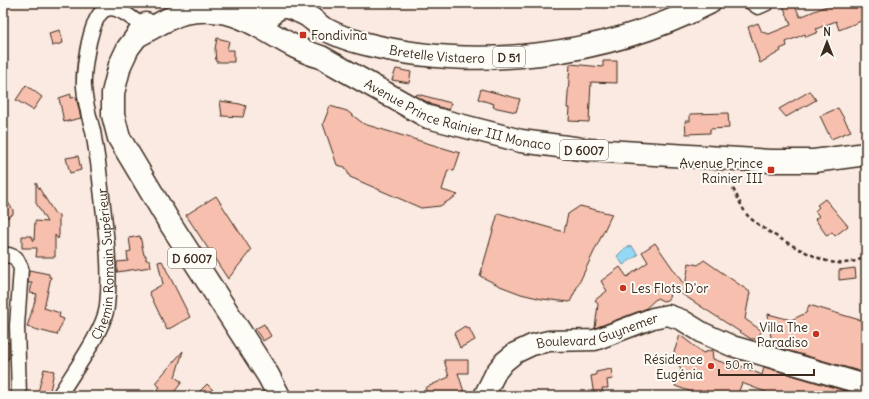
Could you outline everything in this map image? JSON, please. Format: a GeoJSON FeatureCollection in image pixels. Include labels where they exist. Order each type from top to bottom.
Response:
{"type":"FeatureCollection","features":[{"type":"Feature","properties":{"kind":"main road","name":"Bretelle Vistaero"},"geometry":{"type":"LineString","coordinates":[[255,12],[274,11],[283,6],[304,10],[324,29],[361,43],[408,52],[457,56],[506,57],[552,53],[596,45],[641,32],[687,14],[709,3]]}},
{"type":"Feature","properties":{"kind":"main road","name":"Avenue Prince Rainier III Monaco"},"geometry":{"type":"LineString","coordinates":[[279,396],[268,375],[168,220],[122,143],[113,115],[113,93],[120,65],[128,48],[156,16],[187,8],[224,12],[246,18],[255,12],[311,47],[321,57],[428,117],[520,141],[590,150],[771,161],[814,161],[866,154]]}},
{"type":"Feature","properties":{"kind":"main road","name":"Boulevard Guynemer"},"geometry":{"type":"LineString","coordinates":[[484,396],[496,372],[504,362],[515,353],[532,345],[549,342],[595,340],[653,318],[668,315],[682,320],[703,333],[732,346],[866,385]]}},
{"type":"Feature","properties":{"kind":"street"},"geometry":{"type":"LineString","coordinates":[[752,3],[758,7],[767,3]]}},
{"type":"Feature","properties":{"kind":"street","name":"Chemin Romain Supérieur"},"geometry":{"type":"LineString","coordinates":[[59,396],[101,325],[107,308],[109,282],[98,157],[84,86],[84,67],[94,20],[99,10],[108,4],[120,6],[131,14],[142,31]]}},
{"type":"Feature","properties":{"kind":"street"},"geometry":{"type":"LineString","coordinates":[[3,256],[9,255],[16,258],[21,268],[17,326],[20,396]]}},
{"type":"Feature","properties":{"kind":"path"},"geometry":{"type":"LineString","coordinates":[[733,189],[748,216],[783,240],[813,256],[836,263],[852,262],[866,257]]}},
{"type":"Feature","properties":{"kind":"water"},"geometry":{"type":"Polygon","coordinates":[[[632,246],[638,255],[623,265],[617,256],[625,248],[632,246]]]}},
{"type":"Feature","properties":{"kind":"building"},"geometry":{"type":"Polygon","coordinates":[[[782,3],[794,3],[800,17],[834,3],[842,3],[843,7],[851,3],[859,3],[866,19],[839,30],[836,21],[816,29],[818,32],[806,37],[805,34],[786,42],[787,46],[780,49],[781,51],[760,63],[748,27],[758,23],[762,32],[769,34],[791,25],[782,3]]]}},
{"type":"Feature","properties":{"kind":"building"},"geometry":{"type":"Polygon","coordinates":[[[60,30],[63,43],[52,46],[49,33],[60,30]]]}},
{"type":"Feature","properties":{"kind":"building"},"geometry":{"type":"Polygon","coordinates":[[[217,38],[229,41],[227,50],[234,50],[234,62],[216,62],[215,49],[217,38]]]}},
{"type":"Feature","properties":{"kind":"building"},"geometry":{"type":"Polygon","coordinates":[[[603,61],[617,61],[617,83],[591,82],[589,122],[569,121],[570,108],[567,108],[570,64],[603,67],[603,61]]]}},
{"type":"Feature","properties":{"kind":"building"},"geometry":{"type":"Polygon","coordinates":[[[396,69],[411,72],[409,83],[392,80],[396,69]]]}},
{"type":"Feature","properties":{"kind":"building"},"geometry":{"type":"Polygon","coordinates":[[[26,85],[42,97],[33,110],[16,100],[26,85]]]}},
{"type":"Feature","properties":{"kind":"building"},"geometry":{"type":"Polygon","coordinates":[[[481,89],[520,99],[516,112],[493,107],[494,104],[478,99],[481,89]]]}},
{"type":"Feature","properties":{"kind":"building"},"geometry":{"type":"Polygon","coordinates":[[[810,91],[816,100],[786,117],[779,109],[810,91]]]}},
{"type":"Feature","properties":{"kind":"building"},"geometry":{"type":"Polygon","coordinates":[[[71,94],[71,98],[76,97],[81,118],[64,122],[59,98],[71,94]]]}},
{"type":"Feature","properties":{"kind":"building"},"geometry":{"type":"Polygon","coordinates":[[[417,94],[451,103],[449,110],[433,105],[416,96],[417,94]]]}},
{"type":"Feature","properties":{"kind":"building"},"geometry":{"type":"Polygon","coordinates":[[[220,101],[246,106],[243,117],[222,116],[220,101]]]}},
{"type":"Feature","properties":{"kind":"building"},"geometry":{"type":"Polygon","coordinates":[[[330,106],[347,111],[364,124],[460,153],[454,171],[448,170],[442,190],[458,195],[440,206],[421,208],[350,177],[345,167],[337,165],[323,124],[330,106]]]}},
{"type":"Feature","properties":{"kind":"building"},"geometry":{"type":"Polygon","coordinates":[[[838,108],[851,131],[831,139],[820,116],[838,108]]]}},
{"type":"Feature","properties":{"kind":"building"},"geometry":{"type":"Polygon","coordinates":[[[728,113],[729,128],[710,129],[710,133],[686,134],[685,121],[690,121],[690,114],[728,113]]]}},
{"type":"Feature","properties":{"kind":"building"},"geometry":{"type":"Polygon","coordinates":[[[78,156],[81,170],[70,173],[66,158],[78,156]]]}},
{"type":"Feature","properties":{"kind":"building"},"geometry":{"type":"Polygon","coordinates":[[[36,183],[55,214],[59,215],[58,239],[55,235],[55,257],[36,257],[37,248],[22,248],[22,236],[31,236],[34,241],[35,221],[47,222],[36,203],[36,183]]]}},
{"type":"Feature","properties":{"kind":"building"},"geometry":{"type":"Polygon","coordinates":[[[3,195],[13,210],[13,214],[3,220],[3,195]]]}},
{"type":"Feature","properties":{"kind":"building"},"geometry":{"type":"Polygon","coordinates":[[[216,196],[251,250],[228,279],[186,215],[216,196]]]}},
{"type":"Feature","properties":{"kind":"building"},"geometry":{"type":"Polygon","coordinates":[[[825,199],[848,226],[835,236],[832,232],[827,236],[815,219],[819,216],[815,211],[819,207],[817,205],[825,199]]]}},
{"type":"Feature","properties":{"kind":"building"},"geometry":{"type":"Polygon","coordinates":[[[580,206],[612,214],[570,302],[542,299],[521,294],[480,276],[498,213],[564,232],[568,214],[580,206]]]}},
{"type":"Feature","properties":{"kind":"building"},"geometry":{"type":"Polygon","coordinates":[[[140,236],[144,255],[146,255],[146,260],[150,260],[151,267],[117,272],[117,262],[128,261],[127,252],[131,251],[129,238],[140,236]]]}},
{"type":"Feature","properties":{"kind":"building"},"geometry":{"type":"Polygon","coordinates":[[[655,243],[685,286],[689,263],[698,265],[704,260],[750,292],[745,319],[762,331],[756,339],[751,339],[671,287],[669,298],[667,300],[663,301],[657,298],[645,309],[595,328],[598,304],[595,300],[607,291],[601,281],[620,267],[627,277],[648,262],[642,252],[655,243]]]}},
{"type":"Feature","properties":{"kind":"building"},"geometry":{"type":"Polygon","coordinates":[[[162,261],[190,317],[167,330],[149,292],[163,284],[158,262],[162,261]]]}},
{"type":"Feature","properties":{"kind":"building"},"geometry":{"type":"Polygon","coordinates":[[[855,268],[856,278],[839,280],[839,270],[855,268]]]}},
{"type":"Feature","properties":{"kind":"building"},"geometry":{"type":"Polygon","coordinates":[[[29,270],[49,274],[49,277],[51,277],[44,308],[60,313],[59,317],[64,319],[57,335],[27,327],[37,294],[30,293],[32,283],[28,283],[29,270]]]}},
{"type":"Feature","properties":{"kind":"building","name":"Villa The Paradiso"},"geometry":{"type":"Polygon","coordinates":[[[809,305],[863,321],[862,326],[865,327],[861,340],[866,342],[866,373],[772,346],[768,314],[791,320],[806,313],[809,305]]]}},
{"type":"Feature","properties":{"kind":"building"},"geometry":{"type":"Polygon","coordinates":[[[264,324],[271,336],[263,341],[255,329],[264,324]]]}},
{"type":"Feature","properties":{"kind":"building"},"geometry":{"type":"Polygon","coordinates":[[[465,326],[467,329],[469,328],[475,340],[460,348],[454,333],[465,326]]]}},
{"type":"Feature","properties":{"kind":"building"},"geometry":{"type":"Polygon","coordinates":[[[680,335],[703,353],[712,350],[713,359],[730,365],[736,360],[741,366],[762,375],[764,367],[852,393],[852,396],[776,396],[742,383],[737,396],[703,396],[675,386],[681,370],[674,352],[680,335]]]}},
{"type":"Feature","properties":{"kind":"building"},"geometry":{"type":"Polygon","coordinates":[[[3,341],[9,343],[9,358],[3,363],[3,341]]]}},
{"type":"Feature","properties":{"kind":"building"},"geometry":{"type":"Polygon","coordinates":[[[183,351],[175,377],[182,382],[171,396],[152,396],[160,387],[155,383],[183,351]]]}},
{"type":"Feature","properties":{"kind":"building"},"geometry":{"type":"Polygon","coordinates":[[[444,360],[468,360],[468,373],[458,373],[464,392],[455,396],[429,396],[425,388],[449,377],[444,360]]]}},
{"type":"Feature","properties":{"kind":"building"},"geometry":{"type":"Polygon","coordinates":[[[44,369],[54,371],[49,396],[37,396],[44,369]]]}},
{"type":"Feature","properties":{"kind":"building"},"geometry":{"type":"Polygon","coordinates":[[[611,369],[613,379],[607,380],[608,388],[602,388],[603,396],[594,396],[591,376],[596,375],[596,372],[611,369]]]}},
{"type":"Feature","properties":{"kind":"building"},"geometry":{"type":"Polygon","coordinates":[[[207,384],[219,396],[195,396],[207,384]]]}},
{"type":"Feature","properties":{"kind":"place","name":"Fondivina"},"geometry":{"type":"Point","coordinates":[303,35]}},
{"type":"Feature","properties":{"kind":"place","name":"Avenue Prince Rainier III"},"geometry":{"type":"Point","coordinates":[771,170]}},
{"type":"Feature","properties":{"kind":"place","name":"Les Flots D'or"},"geometry":{"type":"Point","coordinates":[623,288]}},
{"type":"Feature","properties":{"kind":"place","name":"Villa The Paradiso"},"geometry":{"type":"Point","coordinates":[816,334]}},
{"type":"Feature","properties":{"kind":"place","name":"Résidence Eugénia"},"geometry":{"type":"Point","coordinates":[711,366]}}]}
